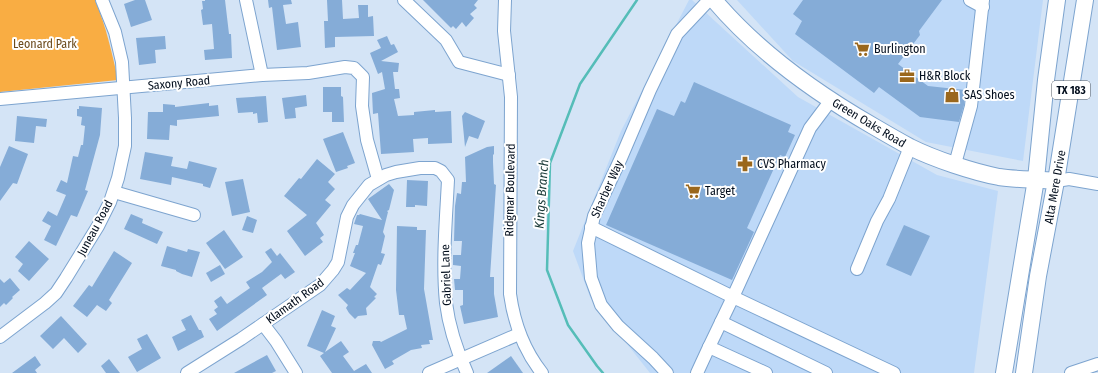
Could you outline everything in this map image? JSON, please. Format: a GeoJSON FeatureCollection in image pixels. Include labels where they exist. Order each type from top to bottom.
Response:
{"type":"FeatureCollection","features":[{"type":"Feature","properties":{"kind":"main road","name":"Green Oaks Road"},"geometry":{"type":"LineString","coordinates":[[714,0],[745,33],[798,78],[831,100],[910,147],[955,164],[1000,177],[1056,181]]}},
{"type":"Feature","properties":{"kind":"main road","name":"Alta Mere Drive"},"geometry":{"type":"LineString","coordinates":[[1004,373],[1036,179],[1046,80],[1057,0]]}},
{"type":"Feature","properties":{"kind":"main road","name":"Alta Mere Drive"},"geometry":{"type":"LineString","coordinates":[[1024,373],[1038,276],[1056,181],[1085,0]]}},
{"type":"Feature","properties":{"kind":"street","name":"Juneau Road"},"geometry":{"type":"LineString","coordinates":[[0,337],[56,293],[98,226],[114,192],[125,146],[122,62],[115,32],[102,0]]}},
{"type":"Feature","properties":{"kind":"street"},"geometry":{"type":"LineString","coordinates":[[246,0],[262,75]]}},
{"type":"Feature","properties":{"kind":"street"},"geometry":{"type":"LineString","coordinates":[[404,0],[446,40],[458,62],[509,75]]}},
{"type":"Feature","properties":{"kind":"street","name":"Ridgmar Boulevard"},"geometry":{"type":"LineString","coordinates":[[505,0],[504,31],[511,97],[510,294],[512,309],[519,334],[528,354],[542,373]]}},
{"type":"Feature","properties":{"kind":"street","name":"Sharber Way"},"geometry":{"type":"LineString","coordinates":[[668,373],[618,326],[600,305],[591,278],[588,243],[594,216],[676,34],[710,0]]}},
{"type":"Feature","properties":{"kind":"street"},"geometry":{"type":"LineString","coordinates":[[955,164],[971,106],[983,4],[970,0]]}},
{"type":"Feature","properties":{"kind":"street","name":"Saxony Road"},"geometry":{"type":"LineString","coordinates":[[0,99],[262,75],[308,73],[345,67],[354,68],[363,77],[362,106],[367,140],[378,179]]}},
{"type":"Feature","properties":{"kind":"street"},"geometry":{"type":"LineString","coordinates":[[697,373],[810,128],[831,100]]}},
{"type":"Feature","properties":{"kind":"street"},"geometry":{"type":"LineString","coordinates":[[857,269],[877,221],[889,199],[910,147]]}},
{"type":"Feature","properties":{"kind":"street","name":"Klamath Road"},"geometry":{"type":"LineString","coordinates":[[187,373],[242,340],[320,285],[338,262],[347,217],[359,196],[369,185],[378,179],[396,172],[420,168],[435,168],[445,174]]}},
{"type":"Feature","properties":{"kind":"street","name":"Gabriel Lane"},"geometry":{"type":"LineString","coordinates":[[445,174],[448,180],[444,272],[446,304],[452,332],[467,373]]}},
{"type":"Feature","properties":{"kind":"street"},"geometry":{"type":"LineString","coordinates":[[1056,181],[1069,179],[1098,184]]}},
{"type":"Feature","properties":{"kind":"street"},"geometry":{"type":"LineString","coordinates":[[114,192],[194,215]]}},
{"type":"Feature","properties":{"kind":"street"},"geometry":{"type":"LineString","coordinates":[[591,228],[732,297],[894,373]]}},
{"type":"Feature","properties":{"kind":"street"},"geometry":{"type":"LineString","coordinates":[[721,322],[822,372]]}},
{"type":"Feature","properties":{"kind":"street"},"geometry":{"type":"LineString","coordinates":[[263,324],[276,341],[296,373]]}},
{"type":"Feature","properties":{"kind":"street"},"geometry":{"type":"LineString","coordinates":[[429,373],[519,334]]}},
{"type":"Feature","properties":{"kind":"street"},"geometry":{"type":"LineString","coordinates":[[709,347],[766,373]]}},
{"type":"Feature","properties":{"kind":"street"},"geometry":{"type":"LineString","coordinates":[[1071,373],[1098,364]]}},
{"type":"Feature","properties":{"kind":"shaded area"},"geometry":{"type":"Polygon","coordinates":[[[689,0],[692,0],[798,97],[937,175],[998,191],[974,373],[650,373],[590,297],[573,251],[621,131],[689,0]]]}},
{"type":"Feature","properties":{"kind":"shaded area"},"geometry":{"type":"Polygon","coordinates":[[[737,0],[1043,0],[1023,161],[926,142],[793,61],[737,0]]]}},
{"type":"Feature","properties":{"kind":"green space","name":"Leonard Park"},"geometry":{"type":"Polygon","coordinates":[[[0,0],[95,0],[106,30],[118,80],[0,92],[0,0]]]}},
{"type":"Feature","properties":{"kind":"building"},"geometry":{"type":"Polygon","coordinates":[[[135,0],[145,0],[152,20],[131,27],[124,4],[135,0]]]}},
{"type":"Feature","properties":{"kind":"building"},"geometry":{"type":"Polygon","coordinates":[[[225,0],[229,34],[231,34],[232,58],[205,60],[204,50],[214,49],[212,24],[203,25],[201,10],[203,9],[202,1],[225,0]]]}},
{"type":"Feature","properties":{"kind":"building"},"geometry":{"type":"Polygon","coordinates":[[[268,0],[291,0],[292,4],[283,5],[286,24],[298,22],[301,47],[277,50],[272,7],[269,8],[268,0]]]}},
{"type":"Feature","properties":{"kind":"building"},"geometry":{"type":"Polygon","coordinates":[[[327,0],[342,0],[343,19],[359,18],[358,5],[368,5],[368,17],[373,16],[374,36],[335,37],[335,47],[325,48],[324,21],[328,21],[327,0]]]}},
{"type":"Feature","properties":{"kind":"building"},"geometry":{"type":"Polygon","coordinates":[[[423,0],[478,0],[474,5],[477,8],[470,14],[474,18],[466,27],[462,22],[456,29],[453,26],[451,28],[423,0]]]}},
{"type":"Feature","properties":{"kind":"building","name":"Burlington"},"geometry":{"type":"Polygon","coordinates":[[[803,0],[942,0],[919,31],[920,35],[898,64],[928,86],[965,90],[964,105],[959,122],[920,117],[879,87],[874,93],[795,34],[802,21],[793,14],[803,0]]]}},
{"type":"Feature","properties":{"kind":"building"},"geometry":{"type":"Polygon","coordinates":[[[165,36],[166,49],[155,50],[156,63],[139,65],[136,38],[165,36]]]}},
{"type":"Feature","properties":{"kind":"building"},"geometry":{"type":"Polygon","coordinates":[[[387,36],[391,45],[394,44],[398,52],[381,61],[399,63],[398,72],[393,72],[395,89],[399,89],[400,98],[394,99],[398,116],[414,115],[414,112],[435,110],[435,112],[451,111],[452,143],[428,144],[428,138],[413,139],[414,152],[381,154],[378,113],[373,114],[372,93],[385,89],[382,72],[378,74],[370,53],[381,48],[377,40],[387,36]]]}},
{"type":"Feature","properties":{"kind":"building","name":"Target"},"geometry":{"type":"Polygon","coordinates":[[[694,82],[791,125],[788,132],[795,135],[785,157],[780,155],[747,228],[754,232],[732,280],[606,225],[657,109],[674,116],[681,101],[685,103],[694,82]]]}},
{"type":"Feature","properties":{"kind":"building"},"geometry":{"type":"Polygon","coordinates":[[[323,87],[341,87],[344,122],[332,122],[332,112],[323,112],[323,87]]]}},
{"type":"Feature","properties":{"kind":"building"},"geometry":{"type":"Polygon","coordinates":[[[306,95],[307,106],[295,108],[296,118],[285,119],[282,98],[306,95]]]}},
{"type":"Feature","properties":{"kind":"building"},"geometry":{"type":"Polygon","coordinates":[[[266,96],[268,122],[258,123],[257,113],[238,113],[236,98],[266,96]]]}},
{"type":"Feature","properties":{"kind":"building"},"geometry":{"type":"Polygon","coordinates":[[[209,103],[209,106],[218,105],[219,116],[177,120],[177,126],[170,125],[169,140],[147,139],[148,112],[163,112],[163,104],[175,105],[175,107],[209,103]]]}},
{"type":"Feature","properties":{"kind":"building"},"geometry":{"type":"Polygon","coordinates":[[[79,106],[102,108],[100,135],[85,190],[88,191],[77,217],[71,215],[56,246],[44,240],[51,226],[42,221],[48,211],[57,216],[66,195],[56,191],[61,180],[67,183],[73,156],[78,157],[81,145],[83,145],[85,126],[81,125],[82,117],[77,116],[77,109],[79,109],[79,106]]]}},
{"type":"Feature","properties":{"kind":"building"},"geometry":{"type":"Polygon","coordinates":[[[465,112],[485,121],[478,139],[469,136],[465,147],[462,116],[465,112]]]}},
{"type":"Feature","properties":{"kind":"building"},"geometry":{"type":"Polygon","coordinates":[[[17,116],[47,119],[46,127],[36,126],[34,143],[15,141],[17,116]]]}},
{"type":"Feature","properties":{"kind":"building"},"geometry":{"type":"Polygon","coordinates":[[[343,132],[355,163],[347,166],[348,168],[336,172],[323,139],[343,132]]]}},
{"type":"Feature","properties":{"kind":"building"},"geometry":{"type":"Polygon","coordinates":[[[9,146],[28,154],[17,184],[13,183],[0,201],[0,167],[9,146]]]}},
{"type":"Feature","properties":{"kind":"building"},"geometry":{"type":"Polygon","coordinates":[[[494,146],[494,184],[496,185],[490,277],[494,277],[494,294],[498,317],[464,324],[460,306],[463,305],[463,290],[455,290],[454,279],[460,279],[461,266],[453,265],[453,255],[461,255],[462,241],[454,241],[457,193],[461,194],[462,182],[466,182],[465,157],[487,147],[494,146]]]}},
{"type":"Feature","properties":{"kind":"building"},"geometry":{"type":"Polygon","coordinates":[[[145,152],[173,157],[171,166],[187,169],[189,161],[217,168],[210,188],[203,186],[203,184],[172,177],[171,185],[140,179],[145,152]]]}},
{"type":"Feature","properties":{"kind":"building"},"geometry":{"type":"Polygon","coordinates":[[[317,159],[335,174],[328,182],[335,189],[325,200],[331,205],[316,223],[324,235],[320,238],[323,242],[305,256],[287,231],[307,215],[284,196],[299,178],[301,179],[317,159]]]}},
{"type":"Feature","properties":{"kind":"building"},"geometry":{"type":"Polygon","coordinates":[[[243,179],[250,212],[232,216],[225,182],[243,179]]]}},
{"type":"Feature","properties":{"kind":"building"},"geometry":{"type":"Polygon","coordinates":[[[407,180],[428,181],[427,206],[415,205],[415,207],[406,207],[407,180]]]}},
{"type":"Feature","properties":{"kind":"building"},"geometry":{"type":"Polygon","coordinates":[[[389,184],[394,190],[389,210],[387,211],[383,232],[385,236],[381,253],[385,254],[381,265],[378,264],[370,287],[377,294],[374,297],[376,298],[366,308],[367,315],[358,316],[355,319],[346,308],[348,305],[338,295],[347,288],[350,290],[366,273],[350,266],[363,226],[354,224],[357,215],[360,214],[382,220],[368,199],[389,184]]]}},
{"type":"Feature","properties":{"kind":"building"},"geometry":{"type":"Polygon","coordinates":[[[131,214],[143,219],[142,223],[163,232],[157,244],[124,229],[131,214]]]}},
{"type":"Feature","properties":{"kind":"building"},"geometry":{"type":"Polygon","coordinates":[[[247,216],[257,220],[253,233],[242,230],[247,216]]]}},
{"type":"Feature","properties":{"kind":"building"},"geometry":{"type":"Polygon","coordinates":[[[904,225],[930,236],[911,276],[886,265],[904,225]]]}},
{"type":"Feature","properties":{"kind":"building"},"geometry":{"type":"Polygon","coordinates":[[[397,226],[417,227],[417,230],[426,230],[424,289],[433,340],[429,340],[430,344],[421,345],[422,348],[411,350],[392,361],[394,364],[385,369],[372,345],[373,341],[381,342],[407,329],[404,315],[399,315],[396,290],[397,226]]]}},
{"type":"Feature","properties":{"kind":"building"},"geometry":{"type":"Polygon","coordinates":[[[224,230],[243,257],[225,269],[206,243],[224,230]]]}},
{"type":"Feature","properties":{"kind":"building"},"geometry":{"type":"Polygon","coordinates":[[[29,241],[49,259],[29,281],[18,271],[23,264],[15,257],[29,241]]]}},
{"type":"Feature","properties":{"kind":"building"},"geometry":{"type":"Polygon","coordinates":[[[167,246],[187,252],[188,249],[200,252],[192,277],[182,274],[176,270],[161,266],[167,246]]]}},
{"type":"Feature","properties":{"kind":"building"},"geometry":{"type":"Polygon","coordinates":[[[271,248],[277,256],[280,253],[295,272],[285,279],[281,274],[262,288],[267,295],[217,331],[209,319],[217,314],[214,310],[218,307],[214,301],[221,296],[227,304],[250,288],[246,282],[262,272],[272,262],[265,252],[271,248]]]}},
{"type":"Feature","properties":{"kind":"building"},"geometry":{"type":"Polygon","coordinates":[[[114,251],[132,263],[109,300],[112,303],[106,311],[97,305],[87,317],[73,306],[89,285],[92,287],[114,251]]]}},
{"type":"Feature","properties":{"kind":"building"},"geometry":{"type":"Polygon","coordinates":[[[220,265],[225,274],[211,282],[206,273],[220,265]]]}},
{"type":"Feature","properties":{"kind":"building"},"geometry":{"type":"Polygon","coordinates":[[[10,278],[20,290],[6,305],[4,303],[0,307],[0,279],[4,283],[10,278]]]}},
{"type":"Feature","properties":{"kind":"building"},"geometry":{"type":"Polygon","coordinates":[[[322,310],[335,316],[331,326],[336,328],[325,352],[341,341],[349,352],[343,356],[354,371],[366,364],[372,373],[332,373],[320,356],[324,353],[307,346],[322,310]]]}},
{"type":"Feature","properties":{"kind":"building"},"geometry":{"type":"Polygon","coordinates":[[[191,315],[204,337],[178,351],[172,337],[186,330],[181,320],[191,315]]]}},
{"type":"Feature","properties":{"kind":"building"},"geometry":{"type":"Polygon","coordinates":[[[61,316],[87,344],[78,353],[64,338],[53,349],[40,336],[61,316]]]}},
{"type":"Feature","properties":{"kind":"building"},"geometry":{"type":"Polygon","coordinates":[[[147,334],[161,358],[137,372],[128,357],[142,349],[137,339],[147,334]]]}},
{"type":"Feature","properties":{"kind":"building"},"geometry":{"type":"Polygon","coordinates":[[[267,355],[276,371],[272,373],[234,373],[267,355]]]}},
{"type":"Feature","properties":{"kind":"building"},"geometry":{"type":"Polygon","coordinates":[[[35,356],[41,365],[35,370],[37,373],[12,373],[35,356]]]}},
{"type":"Feature","properties":{"kind":"building"},"geometry":{"type":"Polygon","coordinates":[[[511,356],[523,373],[487,373],[511,356]]]}},
{"type":"Feature","properties":{"kind":"building"},"geometry":{"type":"Polygon","coordinates":[[[109,359],[120,373],[106,373],[101,366],[109,359]]]}},
{"type":"Feature","properties":{"kind":"waterway","name":"Kings Branch"},"geometry":{"type":"LineString","coordinates":[[603,373],[568,325],[547,270],[550,163],[580,84],[637,0]]}},
{"type":"Feature","properties":{"kind":"place","name":"Burlington"},"geometry":{"type":"Point","coordinates":[862,49]}},
{"type":"Feature","properties":{"kind":"place","name":"H&R Block"},"geometry":{"type":"Point","coordinates":[907,76]}},
{"type":"Feature","properties":{"kind":"place","name":"SAS Shoes"},"geometry":{"type":"Point","coordinates":[952,95]}},
{"type":"Feature","properties":{"kind":"place","name":"CVS Pharmacy"},"geometry":{"type":"Point","coordinates":[745,164]}},
{"type":"Feature","properties":{"kind":"place","name":"Target"},"geometry":{"type":"Point","coordinates":[693,191]}}]}
